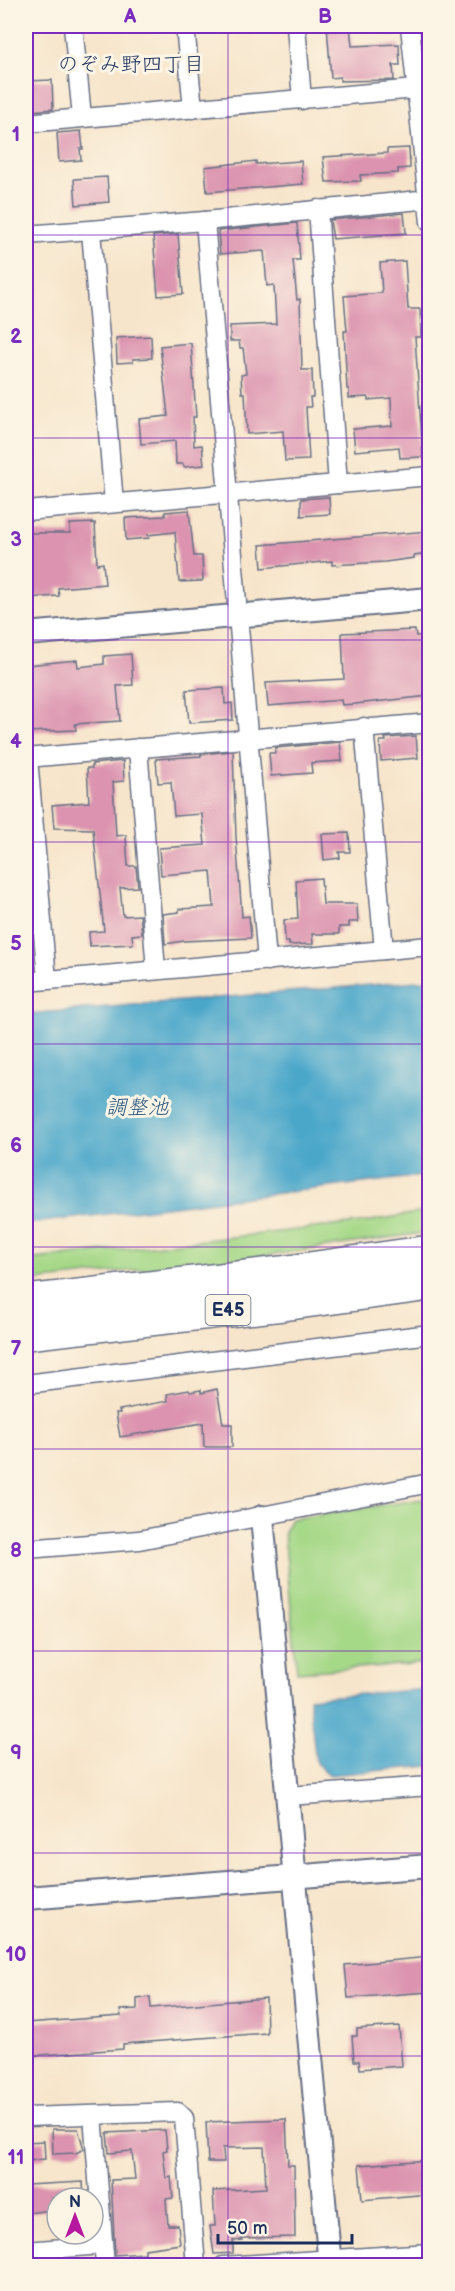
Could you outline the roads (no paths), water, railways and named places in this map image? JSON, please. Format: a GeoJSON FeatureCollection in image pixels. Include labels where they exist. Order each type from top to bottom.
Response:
{"type":"FeatureCollection","features":[{"type":"Feature","properties":{"kind":"highway","name":"E45"},"geometry":{"type":"LineString","coordinates":[[26,1302],[280,1273],[429,1252]]}},
{"type":"Feature","properties":{"kind":"highway","name":"E45"},"geometry":{"type":"LineString","coordinates":[[26,1333],[429,1284]]}},
{"type":"Feature","properties":{"kind":"street"},"geometry":{"type":"LineString","coordinates":[[74,26],[82,117]]}},
{"type":"Feature","properties":{"kind":"street"},"geometry":{"type":"LineString","coordinates":[[185,26],[192,109]]}},
{"type":"Feature","properties":{"kind":"street"},"geometry":{"type":"LineString","coordinates":[[296,26],[302,100]]}},
{"type":"Feature","properties":{"kind":"street"},"geometry":{"type":"LineString","coordinates":[[410,26],[429,199],[429,222]]}},
{"type":"Feature","properties":{"kind":"street"},"geometry":{"type":"LineString","coordinates":[[26,123],[416,89]]}},
{"type":"Feature","properties":{"kind":"street"},"geometry":{"type":"LineString","coordinates":[[26,235],[205,221],[429,199]]}},
{"type":"Feature","properties":{"kind":"street"},"geometry":{"type":"LineString","coordinates":[[318,209],[338,484]]}},
{"type":"Feature","properties":{"kind":"street"},"geometry":{"type":"LineString","coordinates":[[205,221],[267,961]]}},
{"type":"Feature","properties":{"kind":"street"},"geometry":{"type":"LineString","coordinates":[[92,231],[114,504]]}},
{"type":"Feature","properties":{"kind":"street"},"geometry":{"type":"LineString","coordinates":[[26,511],[429,476]]}},
{"type":"Feature","properties":{"kind":"street"},"geometry":{"type":"LineString","coordinates":[[26,634],[429,599]]}},
{"type":"Feature","properties":{"kind":"street"},"geometry":{"type":"LineString","coordinates":[[47,980],[27,758],[429,723]]}},
{"type":"Feature","properties":{"kind":"street"},"geometry":{"type":"LineString","coordinates":[[364,727],[384,950]]}},
{"type":"Feature","properties":{"kind":"street"},"geometry":{"type":"LineString","coordinates":[[138,748],[156,970]]}},
{"type":"Feature","properties":{"kind":"street"},"geometry":{"type":"LineString","coordinates":[[26,982],[429,946]]}},
{"type":"Feature","properties":{"kind":"street"},"geometry":{"type":"LineString","coordinates":[[26,1384],[429,1334]]}},
{"type":"Feature","properties":{"kind":"street"},"geometry":{"type":"LineString","coordinates":[[26,1549],[139,1540],[429,1483]]}},
{"type":"Feature","properties":{"kind":"street"},"geometry":{"type":"LineString","coordinates":[[262,1517],[329,2262]]}},
{"type":"Feature","properties":{"kind":"street"},"geometry":{"type":"LineString","coordinates":[[288,1796],[429,1786]]}},
{"type":"Feature","properties":{"kind":"street"},"geometry":{"type":"LineString","coordinates":[[26,1898],[429,1866]]}},
{"type":"Feature","properties":{"kind":"street"},"geometry":{"type":"LineString","coordinates":[[26,2117],[178,2112],[184,2118],[196,2265]]}},
{"type":"Feature","properties":{"kind":"street"},"geometry":{"type":"LineString","coordinates":[[93,2116],[98,2186]]}},
{"type":"Feature","properties":{"kind":"street"},"geometry":{"type":"LineString","coordinates":[[26,2251],[89,2246]]}},
{"type":"Feature","properties":{"kind":"street"},"geometry":{"type":"LineString","coordinates":[[102,2246],[105,2265]]}},
{"type":"Feature","properties":{"kind":"street"},"geometry":{"type":"LineString","coordinates":[[223,2265],[329,2262],[429,2253]]}},
{"type":"Feature","properties":{"kind":"water","name":"調整池"},"geometry":{"type":"Polygon","coordinates":[[[429,980],[429,1175],[26,1224],[26,1014],[429,980]]]}},
{"type":"Feature","properties":{"kind":"water"},"geometry":{"type":"Polygon","coordinates":[[[429,1689],[429,1766],[330,1775],[316,1763],[309,1698],[429,1689]]]}},
{"type":"Feature","properties":{"kind":"district","name":"のぞみ野四丁目"},"geometry":{"type":"Point","coordinates":[131,64]}}]}
